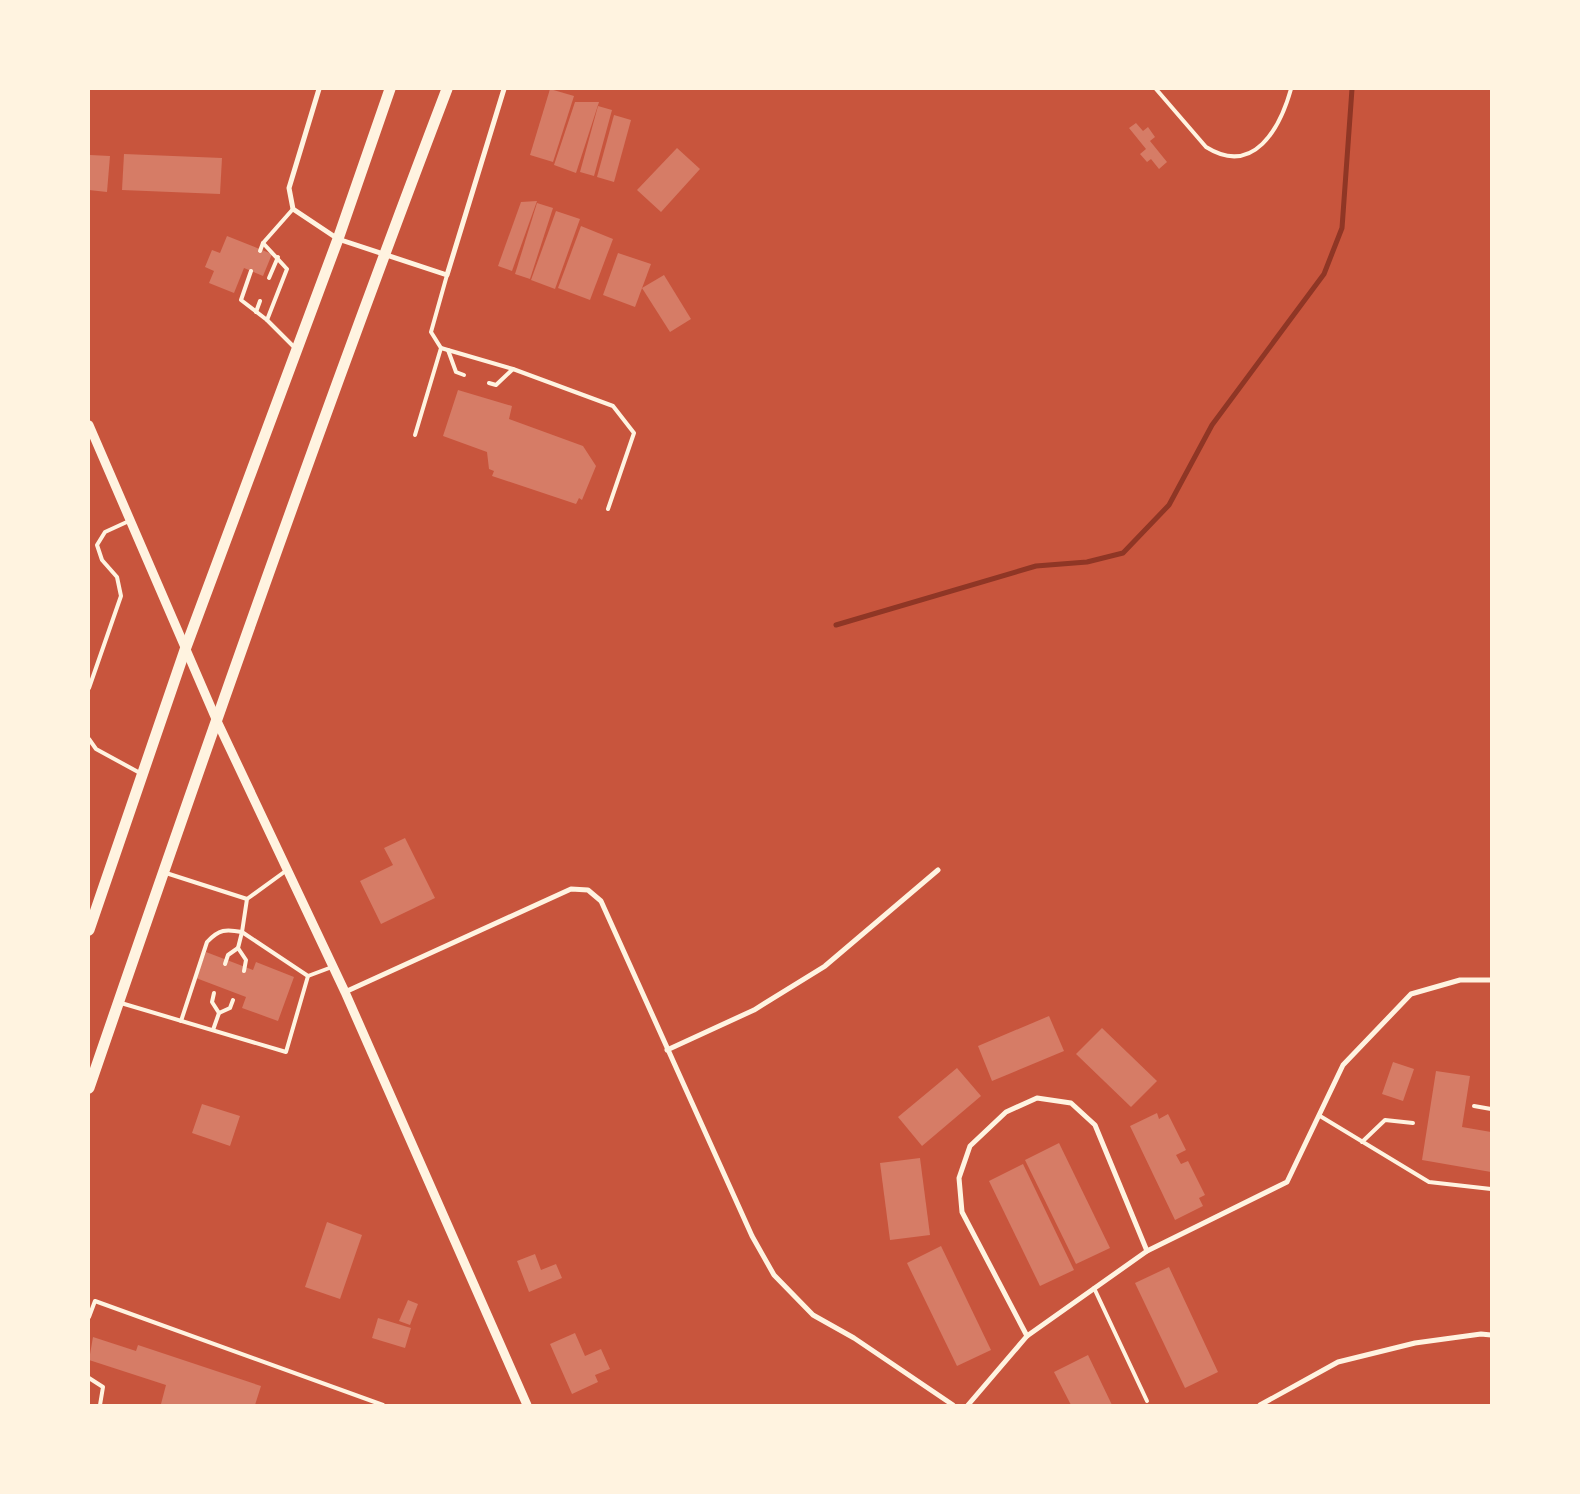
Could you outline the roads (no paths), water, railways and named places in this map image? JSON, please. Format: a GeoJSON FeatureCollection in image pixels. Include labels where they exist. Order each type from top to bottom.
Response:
{"type":"FeatureCollection","features":[{"type":"Feature","properties":{"kind":"main road"},"geometry":{"type":"LineString","coordinates":[[89,930],[186,647],[338,239],[390,89]]}},
{"type":"Feature","properties":{"kind":"main road"},"geometry":{"type":"LineString","coordinates":[[89,1088],[216,718],[384,255],[447,89]]}},
{"type":"Feature","properties":{"kind":"street"},"geometry":{"type":"LineString","coordinates":[[319,89],[289,188],[293,209],[338,239],[447,275],[504,89]]}},
{"type":"Feature","properties":{"kind":"street"},"geometry":{"type":"LineString","coordinates":[[89,425],[216,718],[345,992],[528,1405]]}},
{"type":"Feature","properties":{"kind":"street"},"geometry":{"type":"LineString","coordinates":[[667,1050],[754,1010],[825,966],[938,870]]}},
{"type":"Feature","properties":{"kind":"street"},"geometry":{"type":"LineString","coordinates":[[345,992],[571,890],[588,890],[600,902],[752,1236],[774,1275],[813,1315],[854,1338],[952,1405]]}},
{"type":"Feature","properties":{"kind":"street"},"geometry":{"type":"LineString","coordinates":[[968,1405],[1027,1336],[1147,1250],[1287,1182],[1343,1065],[1411,994],[1460,980],[1491,980]]}},
{"type":"Feature","properties":{"kind":"street"},"geometry":{"type":"LineString","coordinates":[[1027,1336],[962,1212],[959,1178],[970,1146],[1006,1112],[1037,1098],[1070,1103],[1095,1125],[1147,1250]]}},
{"type":"Feature","properties":{"kind":"street"},"geometry":{"type":"LineString","coordinates":[[1260,1405],[1338,1362],[1415,1343],[1481,1334],[1491,1335]]}},
{"type":"Feature","properties":{"kind":"street"},"geometry":{"type":"LineString","coordinates":[[1268,1400],[1275,1405]]}},
{"type":"Feature","properties":{"kind":"lane"},"geometry":{"type":"LineString","coordinates":[[1156,89],[1206,148],[1216,154],[1227,156],[1253,151],[1269,140],[1277,128],[1291,89]]}},
{"type":"Feature","properties":{"kind":"lane"},"geometry":{"type":"LineString","coordinates":[[260,250],[263,243],[293,209]]}},
{"type":"Feature","properties":{"kind":"lane"},"geometry":{"type":"LineString","coordinates":[[263,243],[278,257],[287,270],[266,320]]}},
{"type":"Feature","properties":{"kind":"lane"},"geometry":{"type":"LineString","coordinates":[[270,278],[278,257]]}},
{"type":"Feature","properties":{"kind":"lane"},"geometry":{"type":"LineString","coordinates":[[251,271],[241,300],[266,320],[297,350]]}},
{"type":"Feature","properties":{"kind":"lane"},"geometry":{"type":"LineString","coordinates":[[447,275],[431,332],[441,348],[513,369],[613,406],[634,434],[608,508]]}},
{"type":"Feature","properties":{"kind":"lane"},"geometry":{"type":"LineString","coordinates":[[256,312],[260,300]]}},
{"type":"Feature","properties":{"kind":"lane"},"geometry":{"type":"LineString","coordinates":[[414,435],[441,348]]}},
{"type":"Feature","properties":{"kind":"lane"},"geometry":{"type":"LineString","coordinates":[[448,350],[456,372],[464,375]]}},
{"type":"Feature","properties":{"kind":"lane"},"geometry":{"type":"LineString","coordinates":[[489,383],[496,385],[513,369]]}},
{"type":"Feature","properties":{"kind":"lane"},"geometry":{"type":"LineString","coordinates":[[89,688],[121,596],[117,577],[102,560],[97,545],[105,532],[130,520]]}},
{"type":"Feature","properties":{"kind":"lane"},"geometry":{"type":"LineString","coordinates":[[89,665],[96,668]]}},
{"type":"Feature","properties":{"kind":"lane"},"geometry":{"type":"LineString","coordinates":[[89,739],[96,750],[142,774]]}},
{"type":"Feature","properties":{"kind":"lane"},"geometry":{"type":"LineString","coordinates":[[225,964],[228,955],[238,948],[247,899],[287,870]]}},
{"type":"Feature","properties":{"kind":"lane"},"geometry":{"type":"LineString","coordinates":[[163,872],[247,899]]}},
{"type":"Feature","properties":{"kind":"lane"},"geometry":{"type":"LineString","coordinates":[[181,1021],[207,942],[215,933],[226,929],[242,932],[308,976]]}},
{"type":"Feature","properties":{"kind":"lane"},"geometry":{"type":"LineString","coordinates":[[238,948],[246,960],[244,970]]}},
{"type":"Feature","properties":{"kind":"lane"},"geometry":{"type":"LineString","coordinates":[[308,976],[333,967]]}},
{"type":"Feature","properties":{"kind":"lane"},"geometry":{"type":"LineString","coordinates":[[118,1002],[286,1052],[308,976]]}},
{"type":"Feature","properties":{"kind":"lane"},"geometry":{"type":"LineString","coordinates":[[214,993],[212,1002],[219,1013]]}},
{"type":"Feature","properties":{"kind":"lane"},"geometry":{"type":"LineString","coordinates":[[213,1030],[219,1013],[230,1008],[233,1000]]}},
{"type":"Feature","properties":{"kind":"lane"},"geometry":{"type":"LineString","coordinates":[[1474,1106],[1491,1109]]}},
{"type":"Feature","properties":{"kind":"lane"},"geometry":{"type":"LineString","coordinates":[[1320,1116],[1430,1182],[1491,1189]]}},
{"type":"Feature","properties":{"kind":"lane"},"geometry":{"type":"LineString","coordinates":[[1362,1142],[1385,1120],[1413,1123]]}},
{"type":"Feature","properties":{"kind":"lane"},"geometry":{"type":"LineString","coordinates":[[1094,1288],[1147,1401]]}},
{"type":"Feature","properties":{"kind":"lane"},"geometry":{"type":"LineString","coordinates":[[89,1317],[96,1301],[383,1405]]}},
{"type":"Feature","properties":{"kind":"lane"},"geometry":{"type":"LineString","coordinates":[[89,1378],[103,1388],[100,1405]]}},
{"type":"Feature","properties":{"kind":"waterway"},"geometry":{"type":"LineString","coordinates":[[836,625],[1036,566],[1087,562],[1123,553],[1169,505],[1212,425],[1324,274],[1342,228],[1352,89]]}}]}
